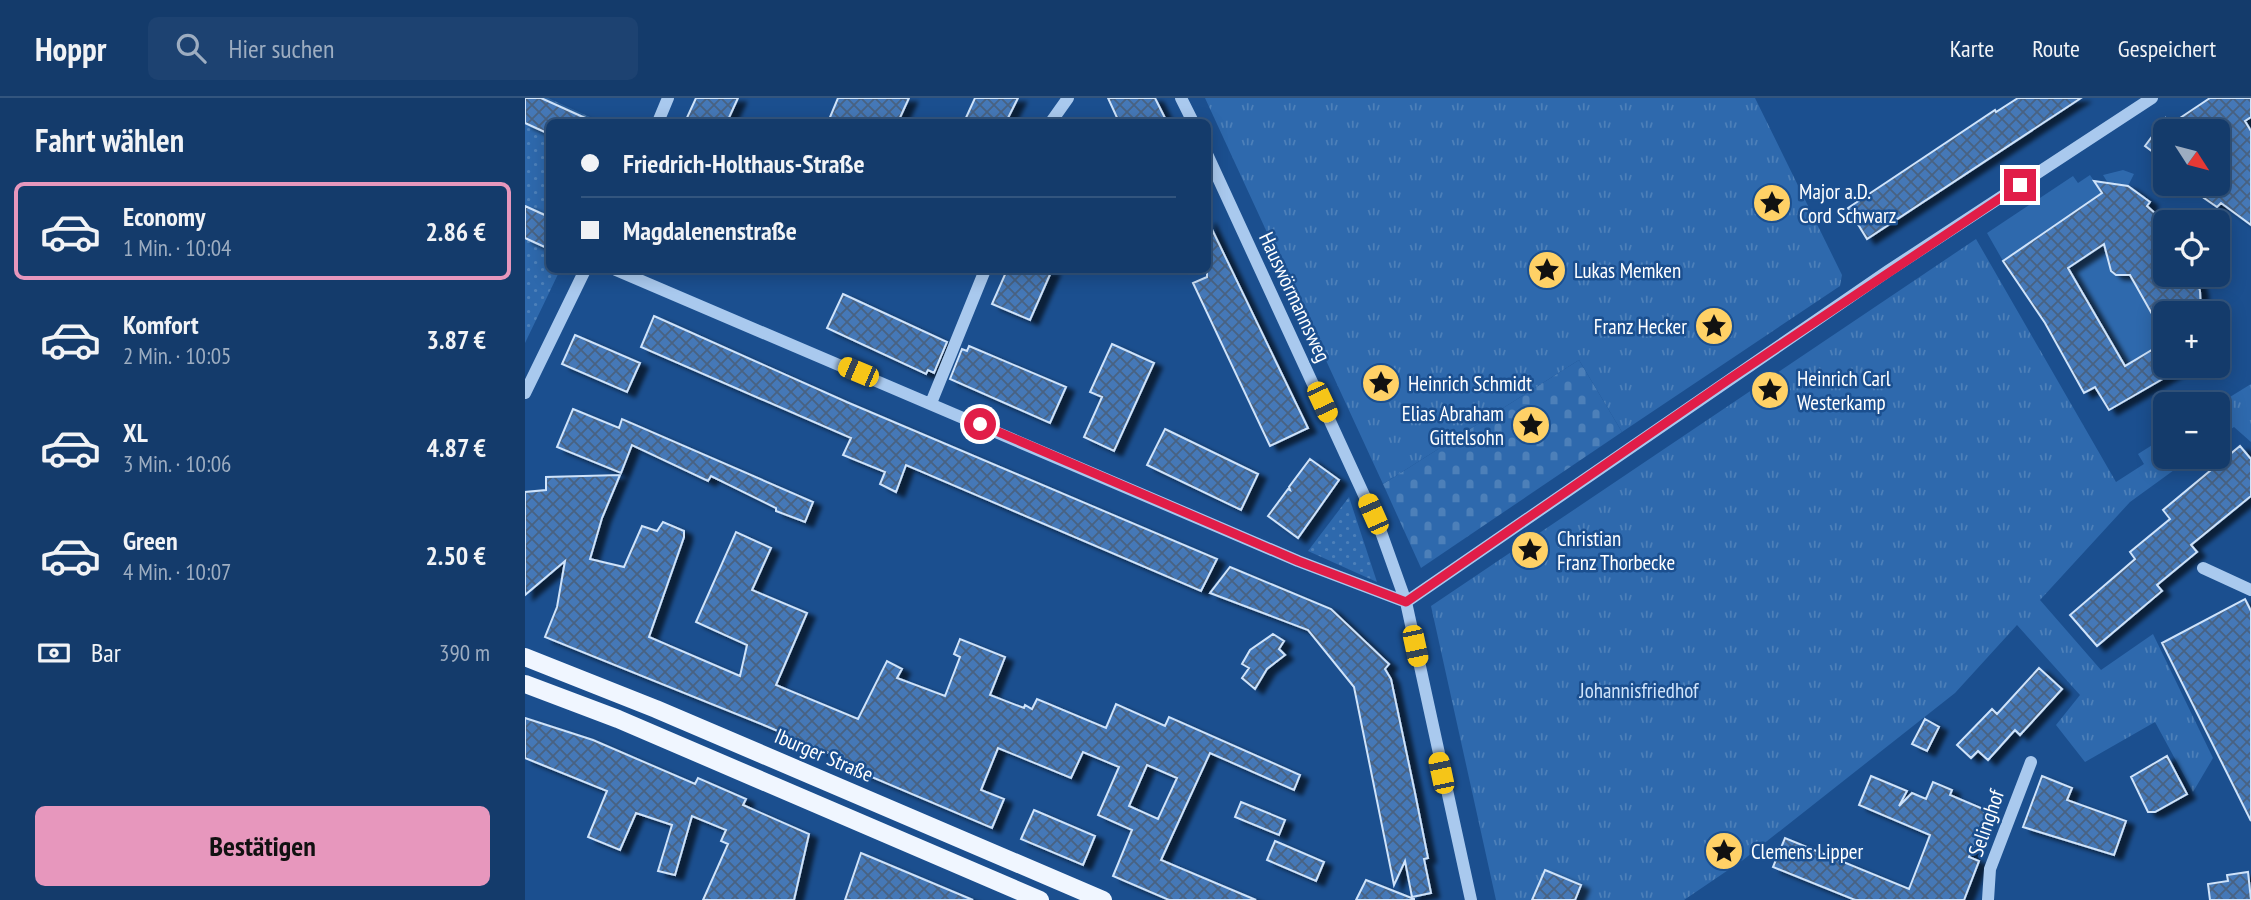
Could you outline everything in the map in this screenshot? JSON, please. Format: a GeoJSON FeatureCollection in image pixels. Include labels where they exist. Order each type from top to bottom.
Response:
{"type":"FeatureCollection","features":[{"type":"Feature","properties":{"kind":"main road","name":"Iburger Straße"},"geometry":{"type":"LineString","coordinates":[[525,657],[694,725],[1103,900]]}},
{"type":"Feature","properties":{"kind":"main road"},"geometry":{"type":"LineString","coordinates":[[525,684],[618,719],[1040,900]]}},
{"type":"Feature","properties":{"kind":"street"},"geometry":{"type":"LineString","coordinates":[[658,119],[669,98]]}},
{"type":"Feature","properties":{"kind":"street"},"geometry":{"type":"LineString","coordinates":[[1054,119],[1068,98]]}},
{"type":"Feature","properties":{"kind":"street"},"geometry":{"type":"LineString","coordinates":[[1181,98],[1192,119]]}},
{"type":"Feature","properties":{"kind":"street"},"geometry":{"type":"LineString","coordinates":[[623,273],[1298,561],[1406,602],[1888,271],[2153,98]]}},
{"type":"Feature","properties":{"kind":"street","name":"Hauswörmannsweg"},"geometry":{"type":"LineString","coordinates":[[1211,163],[1376,521],[1406,602],[1471,900]]}},
{"type":"Feature","properties":{"kind":"street"},"geometry":{"type":"LineString","coordinates":[[525,393],[584,273]]}},
{"type":"Feature","properties":{"kind":"street"},"geometry":{"type":"LineString","coordinates":[[931,403],[984,273]]}},
{"type":"Feature","properties":{"kind":"street"},"geometry":{"type":"LineString","coordinates":[[2203,568],[2251,590]]}},
{"type":"Feature","properties":{"kind":"street","name":"Selinghof"},"geometry":{"type":"LineString","coordinates":[[1988,900],[1990,869],[2031,762]]}},
{"type":"Feature","properties":{"kind":"green space"},"geometry":{"type":"Polygon","coordinates":[[[525,98],[548,98],[594,119],[546,119],[546,273],[559,273],[525,343],[525,98]]]}},
{"type":"Feature","properties":{"kind":"green space"},"geometry":{"type":"Polygon","coordinates":[[[1205,98],[1755,98],[1842,275],[1840,286],[1622,432],[1579,360],[1383,484],[1205,98]]]}},
{"type":"Feature","properties":{"kind":"green space"},"geometry":{"type":"Polygon","coordinates":[[[2123,170],[2134,174],[2128,186],[2111,188],[2103,175],[2123,170]]]}},
{"type":"Feature","properties":{"kind":"green space"},"geometry":{"type":"Polygon","coordinates":[[[2090,175],[2102,193],[2003,261],[1987,233],[2073,176],[2078,183],[2090,175]]]}},
{"type":"Feature","properties":{"kind":"green space"},"geometry":{"type":"Polygon","coordinates":[[[2112,238],[2111,271],[2116,275],[2128,271],[2153,316],[2153,349],[2125,366],[2068,268],[2112,238]]]}},
{"type":"Feature","properties":{"kind":"green space","name":"Johannisfriedhof"},"geometry":{"type":"Polygon","coordinates":[[[1976,239],[2116,482],[2144,464],[2138,454],[2153,445],[2153,469],[2175,469],[2130,502],[2040,600],[2101,670],[2153,634],[2213,758],[2193,792],[2155,722],[2085,762],[2056,725],[2080,695],[2017,625],[1955,693],[1743,860],[1684,900],[1496,900],[1431,606],[1976,239]]]}},
{"type":"Feature","properties":{"kind":"green space"},"geometry":{"type":"Polygon","coordinates":[[[1579,360],[1622,432],[1421,568],[1383,484],[1579,360]]]}},
{"type":"Feature","properties":{"kind":"green space"},"geometry":{"type":"Polygon","coordinates":[[[2251,384],[2251,442],[2234,427],[2230,430],[2230,397],[2251,384]]]}},
{"type":"Feature","properties":{"kind":"green space"},"geometry":{"type":"Polygon","coordinates":[[[1349,497],[1377,582],[1308,551],[1349,497]]]}},
{"type":"Feature","properties":{"kind":"building"},"geometry":{"type":"Polygon","coordinates":[[[525,98],[541,98],[587,119],[546,119],[546,133],[525,123],[525,98]]]}},
{"type":"Feature","properties":{"kind":"building"},"geometry":{"type":"Polygon","coordinates":[[[696,98],[738,98],[728,119],[686,119],[696,98]]]}},
{"type":"Feature","properties":{"kind":"building"},"geometry":{"type":"Polygon","coordinates":[[[838,98],[909,98],[899,119],[829,119],[838,98]]]}},
{"type":"Feature","properties":{"kind":"building"},"geometry":{"type":"Polygon","coordinates":[[[975,98],[1018,98],[1008,119],[965,119],[975,98]]]}},
{"type":"Feature","properties":{"kind":"building"},"geometry":{"type":"Polygon","coordinates":[[[1108,98],[1155,98],[1166,119],[1118,119],[1108,98]]]}},
{"type":"Feature","properties":{"kind":"building"},"geometry":{"type":"Polygon","coordinates":[[[2018,98],[2081,98],[1867,239],[1848,208],[1995,110],[1996,112],[2018,98]]]}},
{"type":"Feature","properties":{"kind":"building"},"geometry":{"type":"Polygon","coordinates":[[[2210,98],[2251,98],[2251,117],[2245,121],[2251,131],[2251,225],[2221,203],[2217,207],[2204,198],[2230,196],[2230,119],[2178,119],[2210,98]]]}},
{"type":"Feature","properties":{"kind":"building"},"geometry":{"type":"Polygon","coordinates":[[[2153,135],[2153,152],[2145,146],[2153,135]]]}},
{"type":"Feature","properties":{"kind":"building"},"geometry":{"type":"Polygon","coordinates":[[[2094,181],[2128,186],[2150,202],[2147,206],[2153,211],[2153,287],[2199,287],[2200,301],[2153,301],[2153,316],[2130,275],[2116,275],[2111,271],[2104,244],[2068,268],[2125,366],[2153,349],[2153,378],[2164,378],[2109,410],[2095,387],[2084,393],[2045,323],[2003,261],[2102,193],[2094,181]]]}},
{"type":"Feature","properties":{"kind":"building"},"geometry":{"type":"Polygon","coordinates":[[[525,206],[546,216],[546,248],[525,238],[525,206]]]}},
{"type":"Feature","properties":{"kind":"building"},"geometry":{"type":"Polygon","coordinates":[[[1211,227],[1308,428],[1270,446],[1193,283],[1207,277],[1207,273],[1211,273],[1211,227]]]}},
{"type":"Feature","properties":{"kind":"building"},"geometry":{"type":"Polygon","coordinates":[[[1006,273],[1051,273],[1030,320],[992,304],[1006,273]]]}},
{"type":"Feature","properties":{"kind":"building"},"geometry":{"type":"Polygon","coordinates":[[[843,294],[947,342],[934,373],[928,370],[926,374],[827,328],[843,294]]]}},
{"type":"Feature","properties":{"kind":"building"},"geometry":{"type":"Polygon","coordinates":[[[654,316],[849,403],[1217,559],[1201,591],[906,465],[896,492],[880,484],[885,472],[843,455],[851,438],[641,347],[654,316]]]}},
{"type":"Feature","properties":{"kind":"building"},"geometry":{"type":"Polygon","coordinates":[[[575,335],[640,363],[627,392],[562,364],[575,335]]]}},
{"type":"Feature","properties":{"kind":"building"},"geometry":{"type":"Polygon","coordinates":[[[1112,344],[1154,363],[1114,451],[1084,437],[1102,397],[1090,392],[1112,344]]]}},
{"type":"Feature","properties":{"kind":"building"},"geometry":{"type":"Polygon","coordinates":[[[969,346],[1066,387],[1050,423],[950,379],[962,349],[967,351],[969,346]]]}},
{"type":"Feature","properties":{"kind":"building"},"geometry":{"type":"Polygon","coordinates":[[[573,409],[619,428],[622,419],[813,502],[805,522],[776,511],[776,508],[711,476],[708,481],[632,445],[621,473],[557,447],[573,409]]]}},
{"type":"Feature","properties":{"kind":"building"},"geometry":{"type":"Polygon","coordinates":[[[1165,429],[1258,474],[1241,510],[1147,465],[1165,429]]]}},
{"type":"Feature","properties":{"kind":"building"},"geometry":{"type":"Polygon","coordinates":[[[2240,446],[2251,459],[2251,496],[2191,545],[2197,552],[2157,585],[2162,591],[2097,646],[2070,615],[2135,559],[2130,552],[2170,519],[2163,510],[2212,469],[2230,469],[2230,454],[2240,446]]]}},
{"type":"Feature","properties":{"kind":"building"},"geometry":{"type":"Polygon","coordinates":[[[1310,459],[1339,480],[1298,538],[1268,516],[1288,489],[1290,490],[1289,487],[1310,459]]]}},
{"type":"Feature","properties":{"kind":"building"},"geometry":{"type":"Polygon","coordinates":[[[620,475],[602,518],[590,559],[624,567],[642,526],[657,531],[663,522],[684,531],[649,637],[740,676],[747,645],[696,622],[736,532],[771,548],[752,590],[807,613],[776,685],[858,719],[887,661],[902,669],[897,678],[945,696],[960,657],[954,654],[960,639],[1005,657],[990,695],[1032,709],[1037,699],[1106,728],[1116,704],[1165,726],[1169,717],[1300,775],[1294,790],[1210,753],[1161,860],[1256,900],[1169,900],[1113,876],[1132,830],[1098,815],[1119,767],[1083,752],[1071,778],[998,748],[981,790],[1004,799],[992,828],[848,767],[850,762],[766,726],[545,637],[557,607],[565,561],[525,595],[525,492],[546,490],[546,477],[620,475]],[[1147,765],[1129,806],[1158,819],[1177,778],[1147,765]]]}},
{"type":"Feature","properties":{"kind":"building"},"geometry":{"type":"Polygon","coordinates":[[[1230,567],[1331,609],[1389,664],[1385,669],[1391,679],[1415,793],[1428,858],[1424,859],[1431,893],[1412,897],[1405,861],[1394,885],[1354,687],[1308,630],[1210,593],[1230,567]]]}},
{"type":"Feature","properties":{"kind":"building"},"geometry":{"type":"Polygon","coordinates":[[[2245,599],[2251,611],[2251,821],[2162,643],[2245,599]]]}},
{"type":"Feature","properties":{"kind":"building"},"geometry":{"type":"Polygon","coordinates":[[[1273,634],[1284,641],[1279,649],[1285,655],[1267,669],[1255,689],[1242,678],[1249,668],[1242,664],[1250,650],[1273,634]]]}},
{"type":"Feature","properties":{"kind":"building"},"geometry":{"type":"Polygon","coordinates":[[[2039,668],[2062,689],[2020,735],[2015,730],[1988,760],[1978,751],[1971,758],[1957,745],[1992,709],[1997,714],[2039,668]]]}},
{"type":"Feature","properties":{"kind":"building"},"geometry":{"type":"Polygon","coordinates":[[[525,718],[593,740],[695,784],[698,778],[746,799],[743,805],[809,834],[794,900],[703,900],[728,844],[721,841],[726,830],[692,816],[675,875],[658,871],[672,825],[636,813],[620,850],[588,837],[607,791],[525,758],[525,718]]]}},
{"type":"Feature","properties":{"kind":"building"},"geometry":{"type":"Polygon","coordinates":[[[1925,719],[1939,727],[1927,751],[1912,744],[1925,719]]]}},
{"type":"Feature","properties":{"kind":"building"},"geometry":{"type":"Polygon","coordinates":[[[2167,756],[2187,794],[2155,812],[2148,812],[2131,777],[2167,756]]]}},
{"type":"Feature","properties":{"kind":"building"},"geometry":{"type":"Polygon","coordinates":[[[1871,776],[1907,791],[1899,806],[1912,793],[1926,799],[1933,782],[1952,790],[1950,795],[1988,811],[1969,857],[1979,861],[1964,900],[1855,900],[1773,867],[1785,838],[1909,889],[1930,835],[1859,805],[1871,776]]]}},
{"type":"Feature","properties":{"kind":"building"},"geometry":{"type":"Polygon","coordinates":[[[2042,776],[2072,788],[2067,800],[2126,821],[2114,855],[2023,827],[2042,776]]]}},
{"type":"Feature","properties":{"kind":"building"},"geometry":{"type":"Polygon","coordinates":[[[1241,802],[1285,820],[1279,835],[1235,817],[1241,802]]]}},
{"type":"Feature","properties":{"kind":"building"},"geometry":{"type":"Polygon","coordinates":[[[1034,810],[1095,836],[1083,865],[1021,839],[1034,810]]]}},
{"type":"Feature","properties":{"kind":"building"},"geometry":{"type":"Polygon","coordinates":[[[1275,841],[1324,862],[1316,881],[1267,860],[1275,841]]]}},
{"type":"Feature","properties":{"kind":"building"},"geometry":{"type":"Polygon","coordinates":[[[861,853],[973,900],[845,900],[861,853]]]}},
{"type":"Feature","properties":{"kind":"building"},"geometry":{"type":"Polygon","coordinates":[[[1545,870],[1581,885],[1575,900],[1532,900],[1545,870]]]}},
{"type":"Feature","properties":{"kind":"building"},"geometry":{"type":"Polygon","coordinates":[[[2248,872],[2251,900],[2210,900],[2208,884],[2228,881],[2227,875],[2248,872]]]}},
{"type":"Feature","properties":{"kind":"building"},"geometry":{"type":"Polygon","coordinates":[[[1366,880],[1414,899],[1414,900],[1356,900],[1366,880]]]}},
{"type":"Feature","properties":{"kind":"place","name":"Major a.D. Cord Schwarz"},"geometry":{"type":"Point","coordinates":[1772,203]}},
{"type":"Feature","properties":{"kind":"place","name":"Lukas Memken"},"geometry":{"type":"Point","coordinates":[1547,270]}},
{"type":"Feature","properties":{"kind":"place","name":"Franz Hecker"},"geometry":{"type":"Point","coordinates":[1714,326]}},
{"type":"Feature","properties":{"kind":"place","name":"Heinrich Schmidt"},"geometry":{"type":"Point","coordinates":[1381,383]}},
{"type":"Feature","properties":{"kind":"place","name":"Heinrich Carl Westerkamp"},"geometry":{"type":"Point","coordinates":[1770,390]}},
{"type":"Feature","properties":{"kind":"place","name":"Elias Abraham Gittelsohn"},"geometry":{"type":"Point","coordinates":[1531,425]}},
{"type":"Feature","properties":{"kind":"place","name":"Christian Franz Thorbecke"},"geometry":{"type":"Point","coordinates":[1530,550]}},
{"type":"Feature","properties":{"kind":"place","name":"Clemens Lipper"},"geometry":{"type":"Point","coordinates":[1724,851]}},
{"type":"Feature","properties":{"kind":"route"},"geometry":{"type":"LineString","coordinates":[[980,424],[1298,561],[1406,602],[1888,271],[2020,185]]}}]}
